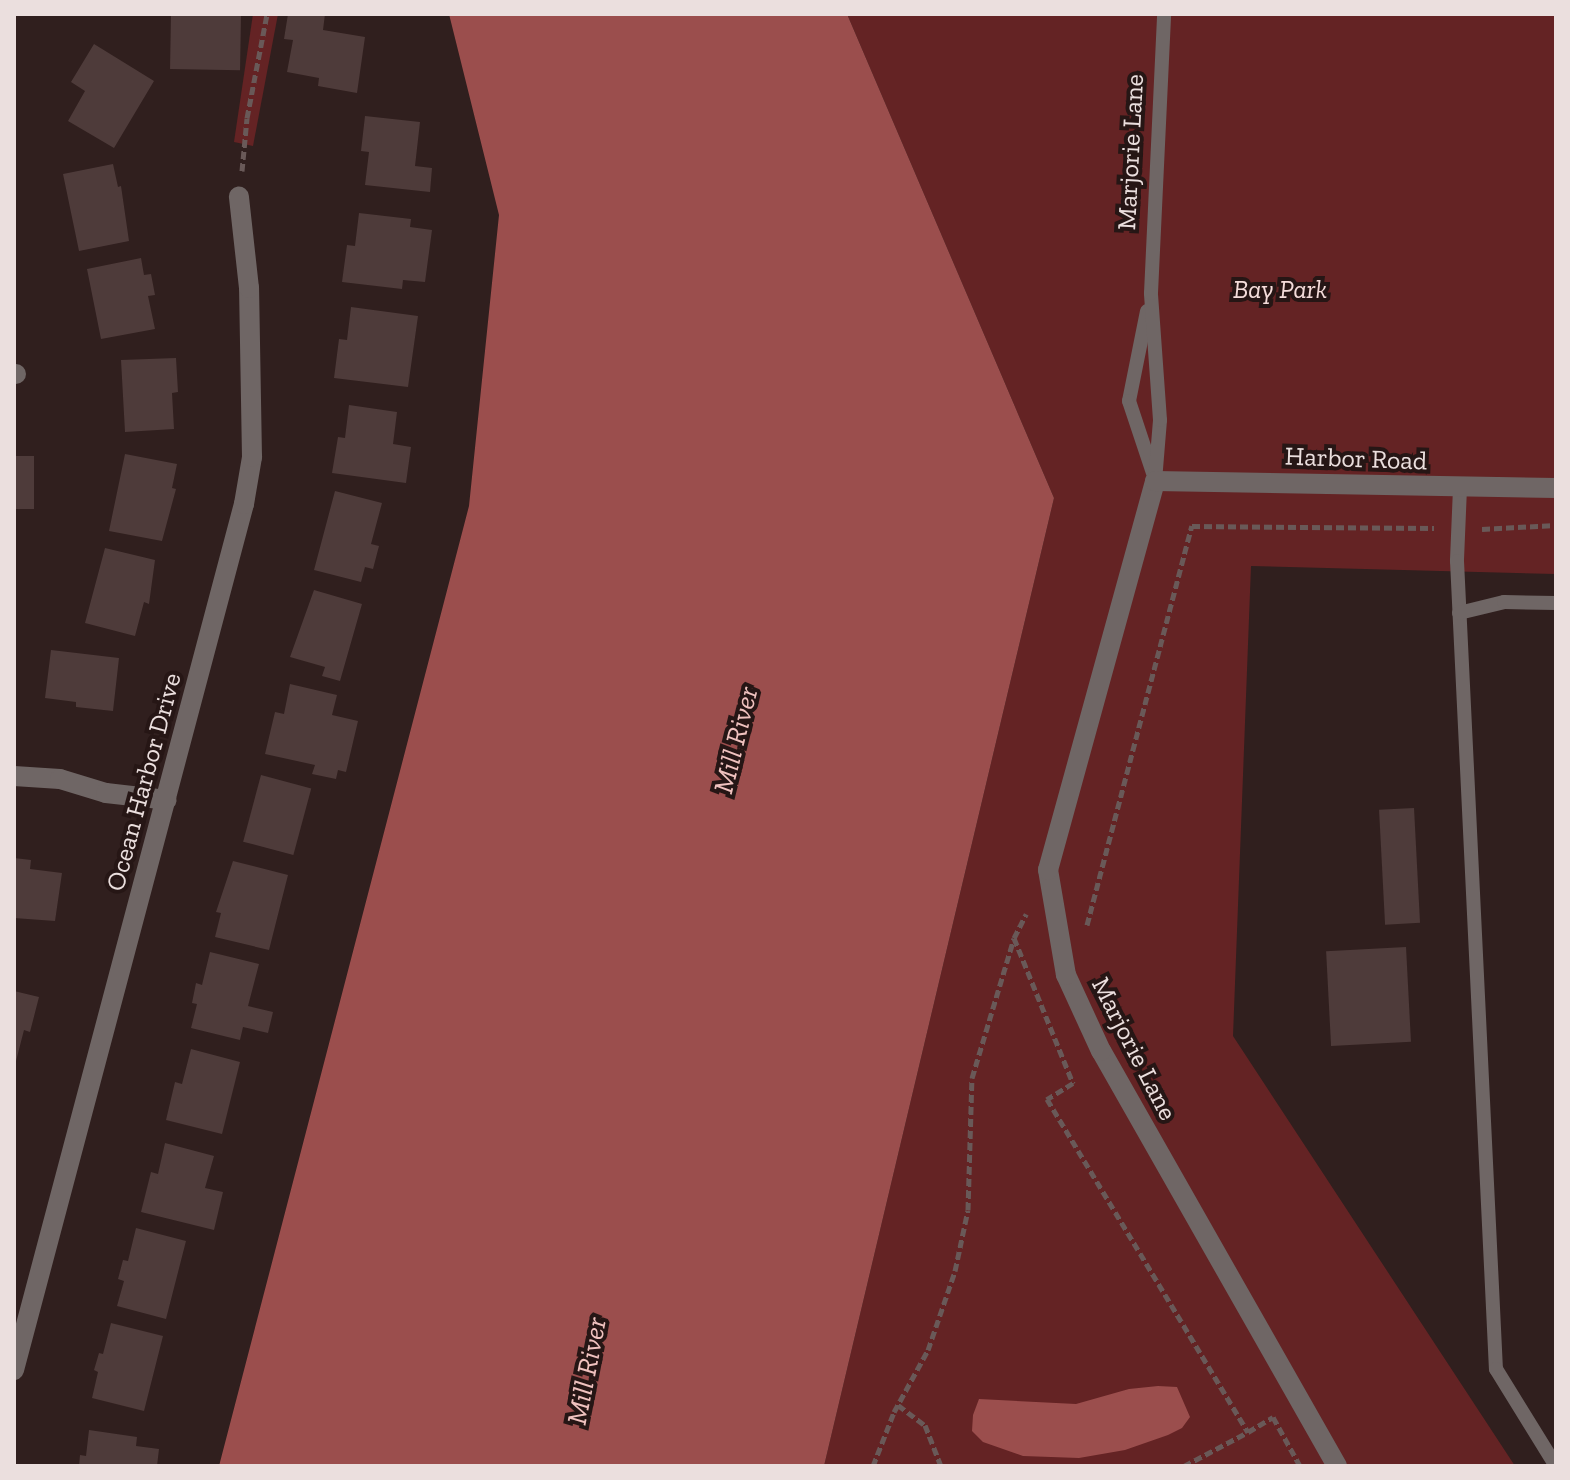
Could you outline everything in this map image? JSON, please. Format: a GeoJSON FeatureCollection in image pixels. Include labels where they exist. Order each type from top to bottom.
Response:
{"type":"FeatureCollection","features":[{"type":"Feature","properties":{"kind":"street","name":"Ocean Harbor Drive"},"geometry":{"type":"LineString","coordinates":[[14,1370],[244,504],[252,457],[249,288],[239,197]]}},
{"type":"Feature","properties":{"kind":"street","name":"Harbor Road"},"geometry":{"type":"LineString","coordinates":[[1155,481],[1556,488]]}},
{"type":"Feature","properties":{"kind":"street","name":"Marjorie Lane"},"geometry":{"type":"LineString","coordinates":[[1155,481],[1048,870],[1066,975],[1101,1051],[1337,1466]]}},
{"type":"Feature","properties":{"kind":"street"},"geometry":{"type":"LineString","coordinates":[[14,776],[60,779],[106,793],[167,800]]}},
{"type":"Feature","properties":{"kind":"lane","name":"Marjorie Lane"},"geometry":{"type":"LineString","coordinates":[[1155,481],[1160,420],[1151,293],[1164,14]]}},
{"type":"Feature","properties":{"kind":"lane","name":"Marjorie Lane"},"geometry":{"type":"LineString","coordinates":[[1151,293],[1129,401],[1155,481]]}},
{"type":"Feature","properties":{"kind":"lane"},"geometry":{"type":"LineString","coordinates":[[1460,488],[1457,561],[1459,613],[1496,1369],[1556,1466]]}},
{"type":"Feature","properties":{"kind":"lane"},"geometry":{"type":"LineString","coordinates":[[1459,613],[1504,602],[1556,603]]}},
{"type":"Feature","properties":{"kind":"path"},"geometry":{"type":"LineString","coordinates":[[239,197],[247,118],[267,14]]}},
{"type":"Feature","properties":{"kind":"path"},"geometry":{"type":"LineString","coordinates":[[1481,529],[1556,525]]}},
{"type":"Feature","properties":{"kind":"path"},"geometry":{"type":"LineString","coordinates":[[1087,927],[1192,526],[1434,528]]}},
{"type":"Feature","properties":{"kind":"path"},"geometry":{"type":"LineString","coordinates":[[873,1466],[898,1405],[928,1350],[955,1271],[968,1210],[972,1078],[1014,938],[1028,911]]}},
{"type":"Feature","properties":{"kind":"path"},"geometry":{"type":"LineString","coordinates":[[1014,938],[1073,1083],[1047,1099],[1248,1432]]}},
{"type":"Feature","properties":{"kind":"path"},"geometry":{"type":"LineString","coordinates":[[1037,999],[1066,975]]}},
{"type":"Feature","properties":{"kind":"path"},"geometry":{"type":"LineString","coordinates":[[898,1405],[925,1425],[941,1466]]}},
{"type":"Feature","properties":{"kind":"path"},"geometry":{"type":"LineString","coordinates":[[1184,1466],[1273,1417],[1300,1466]]}},
{"type":"Feature","properties":{"kind":"green space"},"geometry":{"type":"Polygon","coordinates":[[[253,14],[278,14],[253,146],[234,142],[253,14]]]}},
{"type":"Feature","properties":{"kind":"green space","name":"Bay Park"},"geometry":{"type":"Polygon","coordinates":[[[847,14],[1556,14],[1556,574],[1251,566],[1233,1036],[1515,1466],[824,1466],[1054,498],[847,14]]]}},
{"type":"Feature","properties":{"kind":"water","name":"Mill River"},"geometry":{"type":"Polygon","coordinates":[[[449,14],[847,14],[1054,498],[824,1466],[219,1466],[469,506],[499,215],[449,14]]]}},
{"type":"Feature","properties":{"kind":"water"},"geometry":{"type":"Polygon","coordinates":[[[1177,1387],[1190,1417],[1182,1428],[1125,1450],[1079,1458],[1023,1456],[983,1442],[972,1431],[973,1415],[979,1399],[1076,1404],[1129,1389],[1177,1387]]]}},
{"type":"Feature","properties":{"kind":"building"},"geometry":{"type":"Polygon","coordinates":[[[171,14],[241,15],[240,70],[170,69],[171,14]]]}},
{"type":"Feature","properties":{"kind":"building"},"geometry":{"type":"Polygon","coordinates":[[[288,14],[325,14],[323,30],[365,37],[357,93],[318,86],[319,78],[287,72],[293,40],[284,39],[288,14]]]}},
{"type":"Feature","properties":{"kind":"building"},"geometry":{"type":"Polygon","coordinates":[[[94,44],[154,81],[114,148],[68,121],[85,91],[71,82],[94,44]]]}},
{"type":"Feature","properties":{"kind":"building"},"geometry":{"type":"Polygon","coordinates":[[[365,116],[420,122],[415,166],[432,168],[430,192],[365,185],[369,152],[361,151],[365,116]]]}},
{"type":"Feature","properties":{"kind":"building"},"geometry":{"type":"Polygon","coordinates":[[[113,164],[118,187],[121,186],[129,241],[79,251],[63,174],[113,164]]]}},
{"type":"Feature","properties":{"kind":"building"},"geometry":{"type":"Polygon","coordinates":[[[359,213],[411,219],[410,227],[432,230],[425,282],[403,280],[402,289],[342,282],[347,245],[355,246],[359,213]]]}},
{"type":"Feature","properties":{"kind":"building"},"geometry":{"type":"Polygon","coordinates":[[[141,258],[144,275],[151,274],[155,295],[148,296],[155,329],[101,339],[87,269],[141,258]]]}},
{"type":"Feature","properties":{"kind":"building"},"geometry":{"type":"Polygon","coordinates":[[[351,307],[418,316],[408,387],[334,378],[339,339],[347,340],[351,307]]]}},
{"type":"Feature","properties":{"kind":"building"},"geometry":{"type":"Polygon","coordinates":[[[176,358],[178,392],[172,393],[174,429],[125,432],[121,360],[176,358]]]}},
{"type":"Feature","properties":{"kind":"building"},"geometry":{"type":"Polygon","coordinates":[[[349,405],[397,412],[393,444],[411,447],[406,483],[332,473],[338,437],[345,438],[349,405]]]}},
{"type":"Feature","properties":{"kind":"building"},"geometry":{"type":"Polygon","coordinates":[[[125,454],[177,464],[172,488],[176,489],[162,541],[109,531],[125,454]]]}},
{"type":"Feature","properties":{"kind":"building"},"geometry":{"type":"Polygon","coordinates":[[[14,456],[34,456],[34,509],[14,509],[14,456]]]}},
{"type":"Feature","properties":{"kind":"building"},"geometry":{"type":"Polygon","coordinates":[[[335,491],[382,503],[371,544],[379,546],[373,569],[365,567],[361,582],[314,570],[335,491]]]}},
{"type":"Feature","properties":{"kind":"building"},"geometry":{"type":"Polygon","coordinates":[[[105,548],[155,560],[149,604],[144,602],[135,636],[85,623],[105,548]]]}},
{"type":"Feature","properties":{"kind":"building"},"geometry":{"type":"Polygon","coordinates":[[[314,590],[362,604],[340,681],[322,676],[325,667],[290,657],[314,590]]]}},
{"type":"Feature","properties":{"kind":"building"},"geometry":{"type":"Polygon","coordinates":[[[51,650],[119,658],[113,711],[76,707],[76,702],[45,698],[51,650]]]}},
{"type":"Feature","properties":{"kind":"building"},"geometry":{"type":"Polygon","coordinates":[[[290,684],[337,695],[332,715],[358,721],[346,772],[338,770],[336,779],[312,774],[315,765],[265,754],[275,712],[284,714],[290,684]]]}},
{"type":"Feature","properties":{"kind":"building"},"geometry":{"type":"Polygon","coordinates":[[[261,775],[311,788],[293,855],[243,842],[261,775]]]}},
{"type":"Feature","properties":{"kind":"building"},"geometry":{"type":"Polygon","coordinates":[[[1414,808],[1420,923],[1385,925],[1379,810],[1414,808]]]}},
{"type":"Feature","properties":{"kind":"building"},"geometry":{"type":"Polygon","coordinates":[[[14,858],[31,860],[30,869],[62,873],[55,921],[14,918],[14,858]]]}},
{"type":"Feature","properties":{"kind":"building"},"geometry":{"type":"Polygon","coordinates":[[[233,861],[288,875],[269,950],[215,937],[221,913],[216,912],[233,861]]]}},
{"type":"Feature","properties":{"kind":"building"},"geometry":{"type":"Polygon","coordinates":[[[1406,947],[1411,1042],[1331,1046],[1326,951],[1406,947]]]}},
{"type":"Feature","properties":{"kind":"building"},"geometry":{"type":"Polygon","coordinates":[[[210,952],[259,964],[248,1006],[273,1012],[268,1033],[243,1027],[240,1040],[191,1028],[197,1004],[192,1003],[196,983],[202,985],[210,952]]]}},
{"type":"Feature","properties":{"kind":"building"},"geometry":{"type":"Polygon","coordinates":[[[14,991],[39,997],[30,1032],[24,1030],[15,1065],[14,991]]]}},
{"type":"Feature","properties":{"kind":"building"},"geometry":{"type":"Polygon","coordinates":[[[191,1049],[240,1062],[222,1134],[166,1120],[175,1082],[182,1084],[191,1049]]]}},
{"type":"Feature","properties":{"kind":"building"},"geometry":{"type":"Polygon","coordinates":[[[165,1143],[214,1156],[205,1188],[223,1192],[214,1230],[141,1212],[151,1172],[158,1174],[165,1143]]]}},
{"type":"Feature","properties":{"kind":"building"},"geometry":{"type":"Polygon","coordinates":[[[136,1228],[186,1241],[166,1319],[117,1306],[124,1281],[118,1279],[123,1260],[128,1261],[136,1228]]]}},
{"type":"Feature","properties":{"kind":"building"},"geometry":{"type":"Polygon","coordinates":[[[111,1323],[163,1336],[144,1411],[92,1398],[98,1372],[94,1370],[99,1353],[103,1354],[111,1323]]]}},
{"type":"Feature","properties":{"kind":"building"},"geometry":{"type":"Polygon","coordinates":[[[89,1430],[137,1437],[136,1446],[159,1449],[157,1466],[79,1466],[80,1455],[86,1456],[89,1430]]]}}]}
